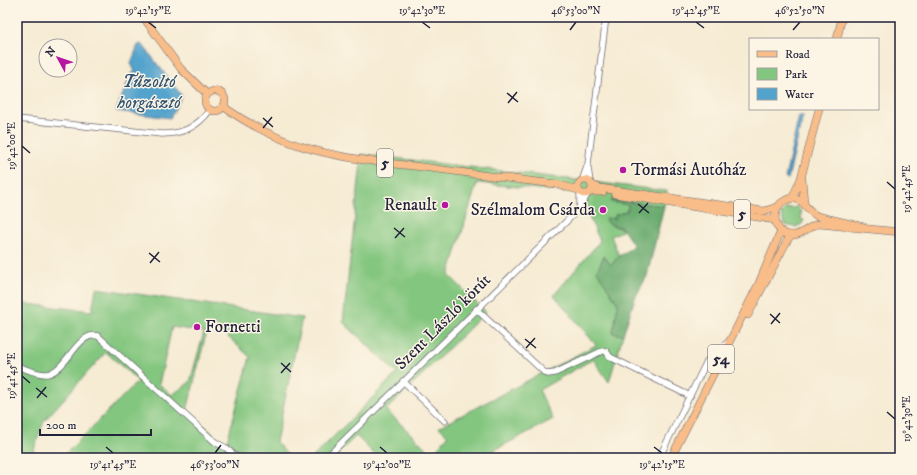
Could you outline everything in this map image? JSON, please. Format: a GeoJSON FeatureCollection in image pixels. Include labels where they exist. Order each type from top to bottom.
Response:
{"type":"FeatureCollection","features":[{"type":"Feature","properties":{"kind":"main road"},"geometry":{"type":"LineString","coordinates":[[143,17],[181,69],[208,94]]}},
{"type":"Feature","properties":{"kind":"main road"},"geometry":{"type":"LineString","coordinates":[[836,38],[842,17]]}},
{"type":"Feature","properties":{"kind":"main road"},"geometry":{"type":"LineString","coordinates":[[215,91],[221,92],[226,99],[224,107],[218,111],[210,110],[205,103],[208,94],[215,91]]}},
{"type":"Feature","properties":{"kind":"main road","name":"5"},"geometry":{"type":"LineString","coordinates":[[224,107],[265,133],[291,144],[321,153],[371,161],[599,188],[709,206],[775,220]]}},
{"type":"Feature","properties":{"kind":"main road"},"geometry":{"type":"LineString","coordinates":[[819,110],[802,178],[792,199],[804,203],[818,216],[864,227]]}},
{"type":"Feature","properties":{"kind":"main road"},"geometry":{"type":"LineString","coordinates":[[802,178],[804,203]]}},
{"type":"Feature","properties":{"kind":"main road","name":"5"},"geometry":{"type":"LineString","coordinates":[[709,206],[764,211],[777,207],[783,202],[792,199]]}},
{"type":"Feature","properties":{"kind":"main road","name":"5"},"geometry":{"type":"LineString","coordinates":[[777,207],[775,220],[781,231]]}},
{"type":"Feature","properties":{"kind":"main road"},"geometry":{"type":"LineString","coordinates":[[807,229],[811,220],[810,210]]}},
{"type":"Feature","properties":{"kind":"main road"},"geometry":{"type":"LineString","coordinates":[[781,231],[791,235],[798,235],[819,224],[864,227],[900,232]]}},
{"type":"Feature","properties":{"kind":"main road","name":"54"},"geometry":{"type":"LineString","coordinates":[[671,458],[731,340],[770,259],[781,231]]}},
{"type":"Feature","properties":{"kind":"main road","name":"54"},"geometry":{"type":"LineString","coordinates":[[676,458],[785,244],[791,235]]}},
{"type":"Feature","properties":{"kind":"street","name":"Szent László körút"},"geometry":{"type":"LineString","coordinates":[[326,458],[580,206],[585,187],[606,17]]}},
{"type":"Feature","properties":{"kind":"street"},"geometry":{"type":"LineString","coordinates":[[17,119],[162,134],[175,134],[191,128],[201,121],[210,110]]}},
{"type":"Feature","properties":{"kind":"street"},"geometry":{"type":"LineString","coordinates":[[476,309],[548,374],[555,373],[602,351],[606,351],[610,357],[690,396]]}},
{"type":"Feature","properties":{"kind":"street"},"geometry":{"type":"LineString","coordinates":[[17,366],[42,374],[49,374],[56,370],[85,338],[92,335],[98,336],[215,442],[226,448],[238,458]]}},
{"type":"Feature","properties":{"kind":"street"},"geometry":{"type":"LineString","coordinates":[[659,458],[707,361],[731,340]]}},
{"type":"Feature","properties":{"kind":"street"},"geometry":{"type":"LineString","coordinates":[[403,381],[445,421]]}},
{"type":"Feature","properties":{"kind":"green space"},"geometry":{"type":"Polygon","coordinates":[[[362,154],[667,191],[664,206],[612,200],[611,202],[629,205],[625,212],[620,216],[605,219],[607,223],[624,230],[611,236],[619,256],[611,265],[604,256],[597,271],[618,304],[613,333],[623,335],[609,382],[593,359],[539,390],[553,419],[493,451],[492,458],[378,458],[356,436],[333,458],[312,458],[397,373],[343,322],[362,154]],[[477,183],[449,275],[486,312],[386,410],[432,454],[448,436],[439,427],[596,345],[554,295],[600,241],[578,193],[477,183]]]}},
{"type":"Feature","properties":{"kind":"green space"},"geometry":{"type":"Polygon","coordinates":[[[612,200],[664,206],[647,276],[635,298],[623,335],[613,333],[618,304],[597,271],[604,256],[611,265],[619,256],[634,246],[622,228],[607,223],[605,218],[615,219],[615,215],[627,211],[629,205],[611,202],[612,200]]]}},
{"type":"Feature","properties":{"kind":"green space"},"geometry":{"type":"Polygon","coordinates":[[[796,206],[801,211],[801,219],[804,220],[802,224],[796,227],[784,225],[782,215],[780,215],[786,208],[794,208],[796,206]]]}},
{"type":"Feature","properties":{"kind":"green space"},"geometry":{"type":"Polygon","coordinates":[[[96,288],[302,318],[276,442],[290,458],[61,458],[138,381],[106,352],[44,421],[31,458],[17,458],[17,303],[92,311],[96,288]],[[214,324],[208,326],[187,411],[226,445],[250,357],[214,324]],[[172,327],[159,384],[172,395],[190,382],[204,332],[172,327]]]}},
{"type":"Feature","properties":{"kind":"water","name":"Tűzoltó horgásztó"},"geometry":{"type":"Polygon","coordinates":[[[142,44],[182,96],[170,118],[116,111],[131,74],[135,72],[131,63],[138,45],[142,44]]]}},
{"type":"Feature","properties":{"kind":"water"},"geometry":{"type":"Polygon","coordinates":[[[799,116],[803,116],[788,179],[785,178],[799,116]]]}},
{"type":"Feature","properties":{"kind":"place","name":"Tormási Autóház"},"geometry":{"type":"Point","coordinates":[623,170]}},
{"type":"Feature","properties":{"kind":"place","name":"Renault"},"geometry":{"type":"Point","coordinates":[445,205]}},
{"type":"Feature","properties":{"kind":"place","name":"Szélmalom Csárda"},"geometry":{"type":"Point","coordinates":[603,210]}},
{"type":"Feature","properties":{"kind":"place","name":"Fornetti"},"geometry":{"type":"Point","coordinates":[197,327]}}]}
